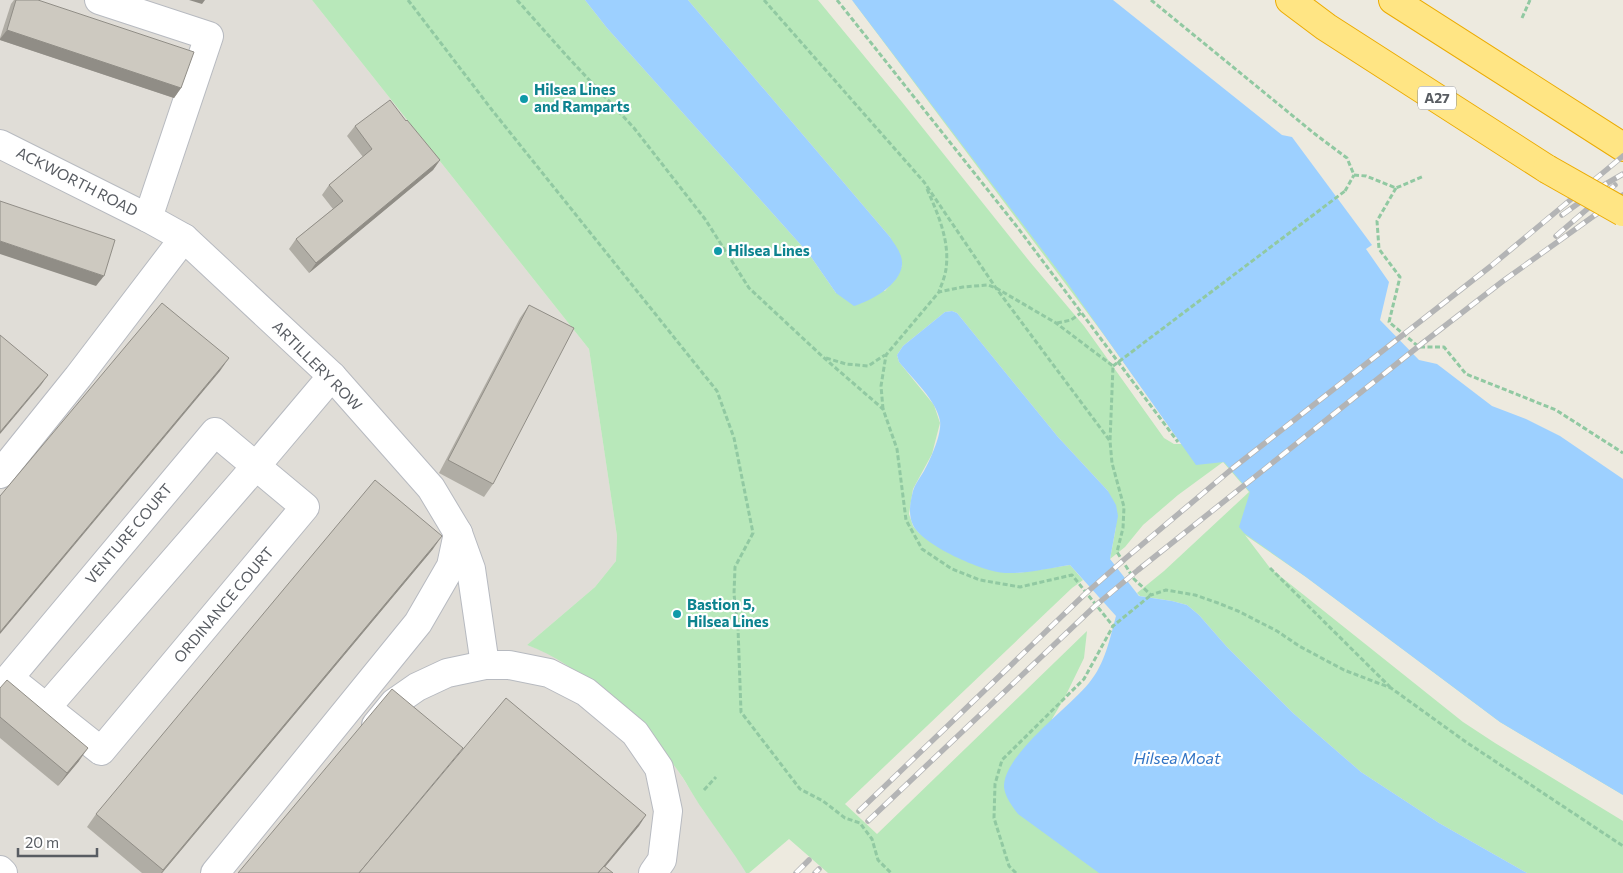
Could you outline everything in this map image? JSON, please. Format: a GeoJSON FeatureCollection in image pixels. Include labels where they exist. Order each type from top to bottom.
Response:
{"type":"FeatureCollection","features":[{"type":"Feature","properties":{"kind":"highway","name":"A27"},"geometry":{"type":"LineString","coordinates":[[1290,0],[1326,27],[1547,169],[1623,212]]}},
{"type":"Feature","properties":{"kind":"highway"},"geometry":{"type":"LineString","coordinates":[[1393,0],[1623,147]]}},
{"type":"Feature","properties":{"kind":"street"},"geometry":{"type":"LineString","coordinates":[[99,0],[209,36],[151,220]]}},
{"type":"Feature","properties":{"kind":"street","name":"ACKWORTH ROAD"},"geometry":{"type":"LineString","coordinates":[[0,144],[151,220]]}},
{"type":"Feature","properties":{"kind":"street","name":"ARTILLERY ROW"},"geometry":{"type":"LineString","coordinates":[[151,220],[184,238],[332,376],[431,488],[458,533],[471,569],[486,664]]}},
{"type":"Feature","properties":{"kind":"street"},"geometry":{"type":"LineString","coordinates":[[0,474],[78,377],[184,238]]}},
{"type":"Feature","properties":{"kind":"street"},"geometry":{"type":"LineString","coordinates":[[46,708],[332,376]]}},
{"type":"Feature","properties":{"kind":"street","name":"VENTURE COURT"},"geometry":{"type":"LineString","coordinates":[[46,708],[9,678],[215,432],[256,466]]}},
{"type":"Feature","properties":{"kind":"street","name":"ORDINANCE COURT"},"geometry":{"type":"LineString","coordinates":[[46,708],[101,751],[305,507],[256,466]]}},
{"type":"Feature","properties":{"kind":"street"},"geometry":{"type":"LineString","coordinates":[[215,873],[418,623],[451,566],[458,533]]}},
{"type":"Feature","properties":{"kind":"street"},"geometry":{"type":"LineString","coordinates":[[362,742],[394,704],[417,687],[447,673],[486,664],[509,665],[548,673],[586,692],[635,733],[659,768],[668,811],[662,860],[653,873]]}},
{"type":"Feature","properties":{"kind":"street"},"geometry":{"type":"LineString","coordinates":[[0,870],[3,873]]}},
{"type":"Feature","properties":{"kind":"path"},"geometry":{"type":"LineString","coordinates":[[408,0],[492,110],[717,391],[734,438],[753,533],[735,568],[734,594],[738,628],[740,712],[800,789],[823,801],[845,818],[860,823],[872,839],[878,860],[891,873]]}},
{"type":"Feature","properties":{"kind":"path"},"geometry":{"type":"LineString","coordinates":[[518,0],[634,128],[706,219],[749,288],[823,357],[883,409]]}},
{"type":"Feature","properties":{"kind":"path"},"geometry":{"type":"LineString","coordinates":[[764,0],[924,182],[996,288],[1110,441]]}},
{"type":"Feature","properties":{"kind":"path"},"geometry":{"type":"LineString","coordinates":[[837,0],[1018,228],[1178,442]]}},
{"type":"Feature","properties":{"kind":"path"},"geometry":{"type":"LineString","coordinates":[[1151,0],[1347,158],[1354,175]]}},
{"type":"Feature","properties":{"kind":"path"},"geometry":{"type":"LineString","coordinates":[[1522,18],[1530,0]]}},
{"type":"Feature","properties":{"kind":"path"},"geometry":{"type":"LineString","coordinates":[[1354,175],[1366,176],[1396,188]]}},
{"type":"Feature","properties":{"kind":"path"},"geometry":{"type":"LineString","coordinates":[[1113,366],[1345,191],[1354,175]]}},
{"type":"Feature","properties":{"kind":"path"},"geometry":{"type":"LineString","coordinates":[[1424,176],[1396,188],[1377,221],[1379,249],[1400,277],[1389,322],[1419,347],[1444,347],[1466,374],[1556,410],[1623,453]]}},
{"type":"Feature","properties":{"kind":"path"},"geometry":{"type":"LineString","coordinates":[[823,357],[846,364],[868,366],[886,355],[939,292],[946,269],[946,243],[939,218],[924,182]]}},
{"type":"Feature","properties":{"kind":"path"},"geometry":{"type":"LineString","coordinates":[[939,292],[988,284],[1056,323],[1113,366]]}},
{"type":"Feature","properties":{"kind":"path"},"geometry":{"type":"LineString","coordinates":[[1056,323],[1071,320],[1082,313]]}},
{"type":"Feature","properties":{"kind":"path"},"geometry":{"type":"LineString","coordinates":[[886,355],[882,386],[883,409],[898,449],[906,520],[922,549],[952,569],[980,580],[1020,587],[1072,575],[1113,626]]}},
{"type":"Feature","properties":{"kind":"path"},"geometry":{"type":"LineString","coordinates":[[1113,366],[1110,441],[1112,463],[1124,507],[1117,552],[1134,579],[1151,595]]}},
{"type":"Feature","properties":{"kind":"path"},"geometry":{"type":"LineString","coordinates":[[1270,568],[1391,688],[1466,742],[1623,846]]}},
{"type":"Feature","properties":{"kind":"path"},"geometry":{"type":"LineString","coordinates":[[1016,873],[1009,866],[994,818],[995,784],[1002,760],[1084,679],[1113,626],[1151,595],[1166,590],[1195,595],[1218,602],[1277,630],[1299,646],[1344,670],[1391,688]]}},
{"type":"Feature","properties":{"kind":"path"},"geometry":{"type":"LineString","coordinates":[[704,790],[716,777]]}},
{"type":"Feature","properties":{"kind":"shaded area"},"geometry":{"type":"Polygon","coordinates":[[[0,0],[312,0],[589,349],[617,536],[616,561],[595,587],[527,645],[546,652],[572,668],[625,711],[641,727],[677,769],[703,810],[736,855],[746,873],[0,873],[0,0]]]}},
{"type":"Feature","properties":{"kind":"green space"},"geometry":{"type":"Polygon","coordinates":[[[312,0],[585,0],[607,28],[809,254],[836,293],[885,291],[897,277],[902,265],[890,237],[688,0],[818,0],[1084,326],[1164,438],[1174,444],[1182,444],[1101,331],[852,0],[1623,795],[1500,722],[1306,577],[1245,535],[1270,568],[1463,722],[1623,821],[1623,873],[1527,873],[1439,823],[1361,772],[1293,713],[1227,647],[1199,615],[1187,605],[1140,596],[1137,593],[1164,571],[1249,492],[1223,462],[1178,495],[1143,525],[1125,547],[1110,559],[1116,527],[1108,491],[1058,437],[957,313],[952,311],[945,312],[903,346],[897,355],[899,362],[934,405],[940,423],[932,454],[913,489],[909,514],[913,526],[919,533],[945,551],[1018,573],[1070,565],[1083,580],[1072,588],[845,804],[877,834],[1087,631],[1084,658],[1052,719],[1241,873],[828,873],[789,839],[749,873],[746,873],[699,805],[680,773],[662,750],[628,714],[568,666],[548,654],[527,645],[595,587],[616,561],[617,536],[589,349],[312,0]]]}},
{"type":"Feature","properties":{"kind":"water"},"geometry":{"type":"Polygon","coordinates":[[[585,0],[688,0],[890,237],[902,261],[900,272],[896,279],[884,291],[854,306],[836,293],[809,254],[607,28],[585,0]]]}},
{"type":"Feature","properties":{"kind":"water"},"geometry":{"type":"Polygon","coordinates":[[[852,0],[1113,0],[1282,135],[1292,137],[1372,245],[1366,249],[1389,282],[1380,320],[1419,360],[1437,364],[1492,406],[1526,419],[1560,436],[1623,479],[1623,795],[1500,722],[1244,533],[1239,527],[1250,492],[1224,462],[1196,465],[1066,281],[852,0]]]}},
{"type":"Feature","properties":{"kind":"water","name":"Hilsea Moat"},"geometry":{"type":"Polygon","coordinates":[[[952,311],[957,313],[1058,437],[1108,491],[1116,505],[1118,516],[1110,559],[1139,596],[1187,605],[1199,615],[1227,647],[1293,713],[1361,772],[1439,823],[1527,873],[1099,873],[1018,814],[1005,791],[1007,774],[1025,747],[1095,676],[1106,651],[1116,616],[1070,565],[1021,573],[1005,573],[983,568],[940,549],[919,533],[913,525],[910,517],[910,508],[913,491],[935,447],[940,421],[938,413],[929,398],[899,362],[897,355],[903,346],[945,312],[952,311]]]}},
{"type":"Feature","properties":{"kind":"building"},"geometry":{"type":"Polygon","coordinates":[[[16,0],[38,0],[194,52],[181,88],[7,30],[16,0]]]}},
{"type":"Feature","properties":{"kind":"building"},"geometry":{"type":"Polygon","coordinates":[[[390,100],[440,160],[316,263],[296,239],[343,201],[329,185],[372,149],[355,126],[390,100]]]}},
{"type":"Feature","properties":{"kind":"building"},"geometry":{"type":"Polygon","coordinates":[[[0,201],[115,240],[104,276],[0,241],[0,201]]]}},
{"type":"Feature","properties":{"kind":"building"},"geometry":{"type":"Polygon","coordinates":[[[162,303],[229,358],[0,632],[0,496],[162,303]]]}},
{"type":"Feature","properties":{"kind":"building"},"geometry":{"type":"Polygon","coordinates":[[[529,305],[574,328],[493,484],[448,460],[529,305]]]}},
{"type":"Feature","properties":{"kind":"building"},"geometry":{"type":"Polygon","coordinates":[[[0,335],[48,375],[0,432],[0,335]]]}},
{"type":"Feature","properties":{"kind":"building"},"geometry":{"type":"Polygon","coordinates":[[[375,480],[442,536],[163,870],[96,814],[375,480]]]}},
{"type":"Feature","properties":{"kind":"building"},"geometry":{"type":"Polygon","coordinates":[[[7,680],[88,748],[67,773],[0,717],[0,688],[7,680]]]}},
{"type":"Feature","properties":{"kind":"building"},"geometry":{"type":"Polygon","coordinates":[[[392,689],[463,748],[359,873],[238,873],[392,689]]]}},
{"type":"Feature","properties":{"kind":"building"},"geometry":{"type":"Polygon","coordinates":[[[506,698],[646,815],[604,866],[598,873],[359,873],[506,698]]]}},
{"type":"Feature","properties":{"kind":"building"},"geometry":{"type":"Polygon","coordinates":[[[604,866],[613,873],[598,873],[604,866]]]}},
{"type":"Feature","properties":{"kind":"railway"},"geometry":{"type":"LineString","coordinates":[[859,811],[1085,594],[1126,558],[1233,468],[1491,266],[1623,156]]}},
{"type":"Feature","properties":{"kind":"railway"},"geometry":{"type":"LineString","coordinates":[[1562,215],[1623,174]]}},
{"type":"Feature","properties":{"kind":"railway"},"geometry":{"type":"LineString","coordinates":[[1556,236],[1615,185]]}},
{"type":"Feature","properties":{"kind":"railway"},"geometry":{"type":"LineString","coordinates":[[868,821],[1095,606],[1138,570],[1424,342],[1503,281],[1623,195]]}},
{"type":"Feature","properties":{"kind":"railway"},"geometry":{"type":"LineString","coordinates":[[796,873],[809,860]]}},
{"type":"Feature","properties":{"kind":"railway"},"geometry":{"type":"LineString","coordinates":[[815,873],[819,869]]}},
{"type":"Feature","properties":{"kind":"place","name":"Hilsea Lines and Ramparts"},"geometry":{"type":"Point","coordinates":[524,99]}},
{"type":"Feature","properties":{"kind":"place","name":"Hilsea Lines"},"geometry":{"type":"Point","coordinates":[718,251]}},
{"type":"Feature","properties":{"kind":"place","name":"Bastion 5, Hilsea Lines"},"geometry":{"type":"Point","coordinates":[677,614]}}]}
